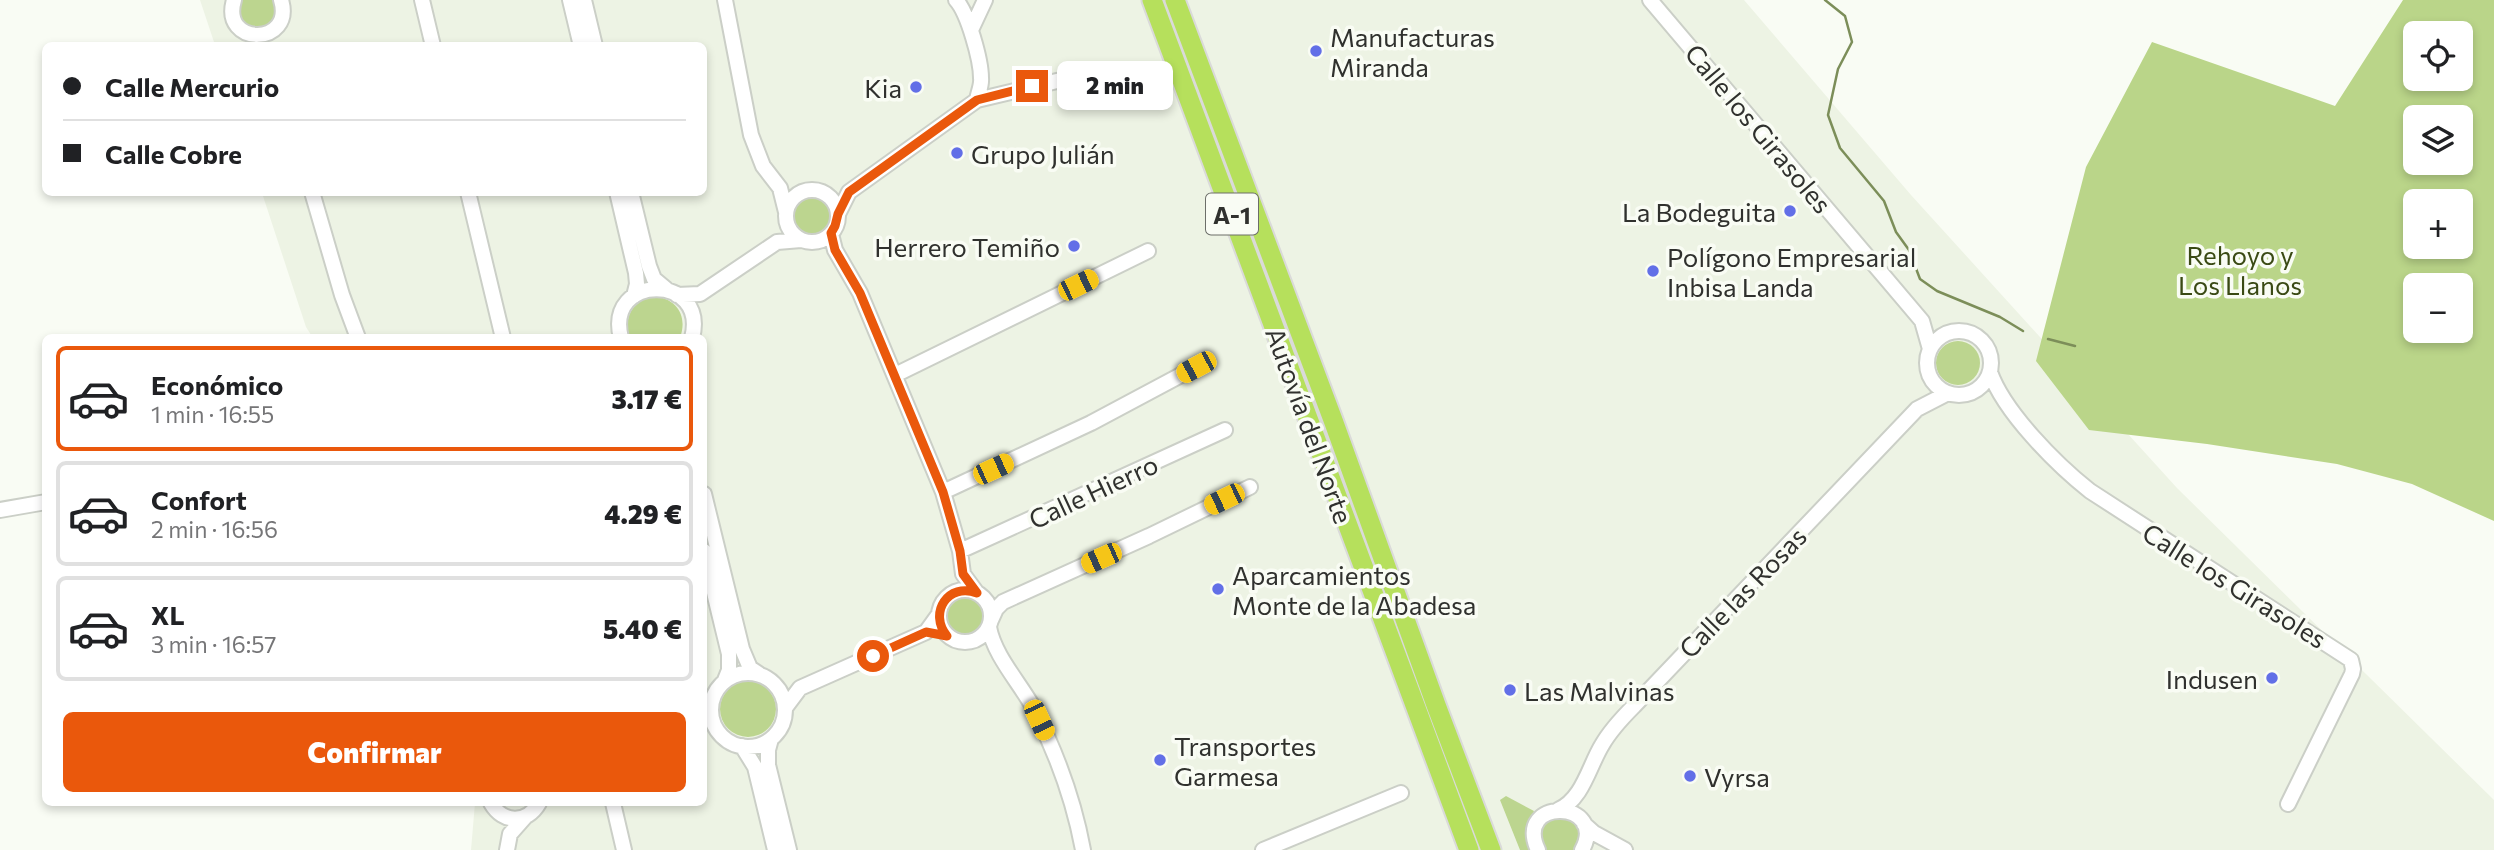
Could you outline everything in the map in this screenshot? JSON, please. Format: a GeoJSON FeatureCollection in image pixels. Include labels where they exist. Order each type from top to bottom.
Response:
{"type":"FeatureCollection","features":[{"type":"Feature","properties":{"kind":"highway","name":"Autovía del Norte"},"geometry":{"type":"LineString","coordinates":[[1152,0],[1469,850]]}},
{"type":"Feature","properties":{"kind":"highway","name":"Autovía del Norte"},"geometry":{"type":"LineString","coordinates":[[1175,0],[1491,850]]}},
{"type":"Feature","properties":{"kind":"street"},"geometry":{"type":"LineString","coordinates":[[234,0],[233,19],[239,28],[258,42],[261,36],[272,32],[281,20],[284,2]]}},
{"type":"Feature","properties":{"kind":"street"},"geometry":{"type":"LineString","coordinates":[[422,0],[432,42]]}},
{"type":"Feature","properties":{"kind":"street"},"geometry":{"type":"LineString","coordinates":[[570,0],[580,42]]}},
{"type":"Feature","properties":{"kind":"street"},"geometry":{"type":"LineString","coordinates":[[584,0],[594,42]]}},
{"type":"Feature","properties":{"kind":"street"},"geometry":{"type":"LineString","coordinates":[[725,0],[751,135],[763,166],[780,188],[790,230],[808,241],[835,250]]}},
{"type":"Feature","properties":{"kind":"street","name":"Calle los Girasoles"},"geometry":{"type":"LineString","coordinates":[[1650,0],[1922,321],[1930,349]]}},
{"type":"Feature","properties":{"kind":"street"},"geometry":{"type":"LineString","coordinates":[[959,3],[974,7],[984,1]]}},
{"type":"Feature","properties":{"kind":"street"},"geometry":{"type":"LineString","coordinates":[[971,30],[984,1]]}},
{"type":"Feature","properties":{"kind":"street"},"geometry":{"type":"LineString","coordinates":[[959,3],[971,30],[982,79],[977,100]]}},
{"type":"Feature","properties":{"kind":"street"},"geometry":{"type":"LineString","coordinates":[[620,334],[623,308],[634,296],[652,288],[700,294],[777,242],[808,241],[831,233],[849,192],[977,100],[1103,70]]}},
{"type":"Feature","properties":{"kind":"street"},"geometry":{"type":"LineString","coordinates":[[780,188],[803,192],[815,190],[833,201],[838,214]]}},
{"type":"Feature","properties":{"kind":"street"},"geometry":{"type":"LineString","coordinates":[[777,242],[792,200],[803,192]]}},
{"type":"Feature","properties":{"kind":"street"},"geometry":{"type":"LineString","coordinates":[[826,195],[849,192]]}},
{"type":"Feature","properties":{"kind":"street"},"geometry":{"type":"LineString","coordinates":[[313,196],[341,295],[356,334]]}},
{"type":"Feature","properties":{"kind":"street"},"geometry":{"type":"LineString","coordinates":[[469,196],[502,334]]}},
{"type":"Feature","properties":{"kind":"street"},"geometry":{"type":"LineString","coordinates":[[618,196],[636,273],[634,296]]}},
{"type":"Feature","properties":{"kind":"street"},"geometry":{"type":"LineString","coordinates":[[632,196],[654,279],[688,305],[693,318]]}},
{"type":"Feature","properties":{"kind":"street"},"geometry":{"type":"LineString","coordinates":[[831,233],[835,250],[860,293],[943,492],[960,551],[963,574],[989,606],[993,645],[1018,682],[1045,734],[1073,804],[1083,850]]}},
{"type":"Feature","properties":{"kind":"street"},"geometry":{"type":"LineString","coordinates":[[895,376],[1148,251]]}},
{"type":"Feature","properties":{"kind":"street"},"geometry":{"type":"LineString","coordinates":[[692,334],[693,318],[700,294]]}},
{"type":"Feature","properties":{"kind":"street","name":"Calle los Girasoles"},"geometry":{"type":"LineString","coordinates":[[1922,321],[1937,329],[1951,332]]}},
{"type":"Feature","properties":{"kind":"street"},"geometry":{"type":"LineString","coordinates":[[1951,332],[1971,333],[1979,338],[1990,355],[1990,372],[1979,387],[1964,394],[1948,393],[1933,381],[1929,372],[1930,349],[1939,339],[1951,332]]}},
{"type":"Feature","properties":{"kind":"street"},"geometry":{"type":"LineString","coordinates":[[943,492],[1091,423],[1196,367]]}},
{"type":"Feature","properties":{"kind":"street","name":"Calle las Rosas"},"geometry":{"type":"LineString","coordinates":[[1917,409],[1929,372]]}},
{"type":"Feature","properties":{"kind":"street","name":"Calle los Girasoles"},"geometry":{"type":"LineString","coordinates":[[1990,372],[2004,402],[2066,470],[2090,491],[2351,660],[2352,674],[2288,804]]}},
{"type":"Feature","properties":{"kind":"street"},"geometry":{"type":"LineString","coordinates":[[1971,392],[2004,402]]}},
{"type":"Feature","properties":{"kind":"street","name":"Calle las Rosas"},"geometry":{"type":"LineString","coordinates":[[1538,850],[1534,834],[1536,825],[1549,812],[1567,806],[1616,725],[1917,409],[1948,393]]}},
{"type":"Feature","properties":{"kind":"street","name":"Calle Hierro"},"geometry":{"type":"LineString","coordinates":[[960,551],[1224,430]]}},
{"type":"Feature","properties":{"kind":"street"},"geometry":{"type":"LineString","coordinates":[[970,643],[983,636],[996,609],[1003,602],[1250,486]]}},
{"type":"Feature","properties":{"kind":"street"},"geometry":{"type":"LineString","coordinates":[[0,510],[42,503]]}},
{"type":"Feature","properties":{"kind":"street"},"geometry":{"type":"LineString","coordinates":[[707,506],[742,649],[750,668],[767,678],[784,698],[785,708],[779,730],[771,739],[752,747],[742,746],[707,732]]}},
{"type":"Feature","properties":{"kind":"street"},"geometry":{"type":"LineString","coordinates":[[707,563],[729,654],[729,670],[714,694],[707,716],[723,737]]}},
{"type":"Feature","properties":{"kind":"street"},"geometry":{"type":"LineString","coordinates":[[785,708],[800,688],[926,632],[963,574]]}},
{"type":"Feature","properties":{"kind":"street"},"geometry":{"type":"LineString","coordinates":[[951,594],[966,590],[1003,602]]}},
{"type":"Feature","properties":{"kind":"street"},"geometry":{"type":"LineString","coordinates":[[939,614],[940,626],[947,636]]}},
{"type":"Feature","properties":{"kind":"street"},"geometry":{"type":"LineString","coordinates":[[926,632],[960,642],[993,645]]}},
{"type":"Feature","properties":{"kind":"street"},"geometry":{"type":"LineString","coordinates":[[725,680],[748,672],[800,688]]}},
{"type":"Feature","properties":{"kind":"street"},"geometry":{"type":"LineString","coordinates":[[771,739],[768,765],[789,850]]}},
{"type":"Feature","properties":{"kind":"street"},"geometry":{"type":"LineString","coordinates":[[742,746],[755,767],[775,850]]}},
{"type":"Feature","properties":{"kind":"street","name":"Calle las Rosas"},"geometry":{"type":"LineString","coordinates":[[1582,785],[1580,809],[1587,839],[1582,850]]}},
{"type":"Feature","properties":{"kind":"street"},"geometry":{"type":"LineString","coordinates":[[1263,850],[1401,793]]}},
{"type":"Feature","properties":{"kind":"street"},"geometry":{"type":"LineString","coordinates":[[494,806],[510,834]]}},
{"type":"Feature","properties":{"kind":"street"},"geometry":{"type":"LineString","coordinates":[[507,850],[510,834],[537,806]]}},
{"type":"Feature","properties":{"kind":"street"},"geometry":{"type":"LineString","coordinates":[[614,806],[624,850]]}},
{"type":"Feature","properties":{"kind":"street"},"geometry":{"type":"LineString","coordinates":[[1558,810],[1567,810],[1594,833],[1623,849]]}},
{"type":"Feature","properties":{"kind":"street"},"geometry":{"type":"LineString","coordinates":[[501,815],[512,819],[525,817]]}},
{"type":"Feature","properties":{"kind":"street"},"geometry":{"type":"LineString","coordinates":[[1591,850],[1605,847],[1623,849]]}},
{"type":"Feature","properties":{"kind":"shaded area"},"geometry":{"type":"Polygon","coordinates":[[[200,0],[1744,0],[1911,195],[2177,488],[2494,800],[2494,850],[471,850],[475,806],[707,806],[707,334],[310,334],[263,196],[707,196],[707,42],[214,42],[200,0]]]}},
{"type":"Feature","properties":{"kind":"green space"},"geometry":{"type":"Polygon","coordinates":[[[239,0],[275,0],[277,14],[270,26],[257,31],[240,22],[239,0]]]}},
{"type":"Feature","properties":{"kind":"green space","name":"Rehoyo y Los Llanos"},"geometry":{"type":"Polygon","coordinates":[[[2403,0],[2494,0],[2494,521],[2412,484],[2337,464],[2207,444],[2089,430],[2036,361],[2086,167],[2152,42],[2335,106],[2403,0]]]}},
{"type":"Feature","properties":{"kind":"green space"},"geometry":{"type":"Polygon","coordinates":[[[812,196],[820,197],[826,202],[831,208],[831,224],[826,230],[820,235],[812,236],[804,235],[798,230],[793,224],[792,216],[793,208],[798,202],[804,197],[812,196]]]}},
{"type":"Feature","properties":{"kind":"green space"},"geometry":{"type":"Polygon","coordinates":[[[647,298],[662,298],[679,310],[683,323],[681,334],[629,334],[629,315],[636,305],[647,298]]]}},
{"type":"Feature","properties":{"kind":"green space"},"geometry":{"type":"Polygon","coordinates":[[[1958,341],[1974,347],[1980,363],[1974,379],[1958,385],[1942,379],[1936,363],[1942,347],[1958,341]]]}},
{"type":"Feature","properties":{"kind":"green space"},"geometry":{"type":"Polygon","coordinates":[[[965,595],[979,601],[985,615],[979,629],[965,635],[951,629],[945,615],[951,601],[965,595]]]}},
{"type":"Feature","properties":{"kind":"green space"},"geometry":{"type":"Polygon","coordinates":[[[742,681],[754,681],[764,685],[772,693],[776,709],[772,725],[764,733],[754,737],[742,737],[732,733],[724,725],[720,715],[720,703],[724,693],[732,685],[742,681]]]}},
{"type":"Feature","properties":{"kind":"green space"},"geometry":{"type":"Polygon","coordinates":[[[1506,796],[1534,811],[1527,830],[1532,850],[1520,850],[1500,800],[1506,796]]]}},
{"type":"Feature","properties":{"kind":"green space"},"geometry":{"type":"Polygon","coordinates":[[[1564,817],[1573,823],[1580,835],[1578,845],[1575,850],[1546,850],[1541,837],[1543,827],[1551,820],[1564,817]]]}},
{"type":"Feature","properties":{"kind":"waterway"},"geometry":{"type":"LineString","coordinates":[[1825,0],[1845,16],[1852,42],[1838,69],[1828,115],[1840,148],[1884,201],[1896,232],[1909,250],[1920,279],[1937,291],[2000,317],[2023,331]]}},
{"type":"Feature","properties":{"kind":"waterway"},"geometry":{"type":"LineString","coordinates":[[2048,339],[2075,346]]}},
{"type":"Feature","properties":{"kind":"place","name":"Manufacturas Miranda"},"geometry":{"type":"Point","coordinates":[1316,51]}},
{"type":"Feature","properties":{"kind":"place","name":"Kia"},"geometry":{"type":"Point","coordinates":[916,87]}},
{"type":"Feature","properties":{"kind":"place","name":"Grupo Julián"},"geometry":{"type":"Point","coordinates":[957,153]}},
{"type":"Feature","properties":{"kind":"place","name":"La Bodeguita"},"geometry":{"type":"Point","coordinates":[1790,211]}},
{"type":"Feature","properties":{"kind":"place","name":"Herrero Temiño"},"geometry":{"type":"Point","coordinates":[1074,246]}},
{"type":"Feature","properties":{"kind":"place","name":"Polígono Empresarial Inbisa Landa"},"geometry":{"type":"Point","coordinates":[1653,271]}},
{"type":"Feature","properties":{"kind":"place","name":"Aparcamientos Monte de la Abadesa"},"geometry":{"type":"Point","coordinates":[1218,589]}},
{"type":"Feature","properties":{"kind":"place","name":"Indusen"},"geometry":{"type":"Point","coordinates":[2272,678]}},
{"type":"Feature","properties":{"kind":"place","name":"Las Malvinas"},"geometry":{"type":"Point","coordinates":[1510,690]}},
{"type":"Feature","properties":{"kind":"place","name":"Transportes Garmesa"},"geometry":{"type":"Point","coordinates":[1160,760]}},
{"type":"Feature","properties":{"kind":"place","name":"Vyrsa"},"geometry":{"type":"Point","coordinates":[1690,776]}},
{"type":"Feature","properties":{"kind":"route"},"geometry":{"type":"LineString","coordinates":[[873,656],[926,632],[947,636],[939,622],[943,603],[956,592],[966,590],[977,593],[963,574],[960,551],[943,492],[860,293],[835,250],[831,233],[849,192],[977,100],[1032,86]]}}]}
